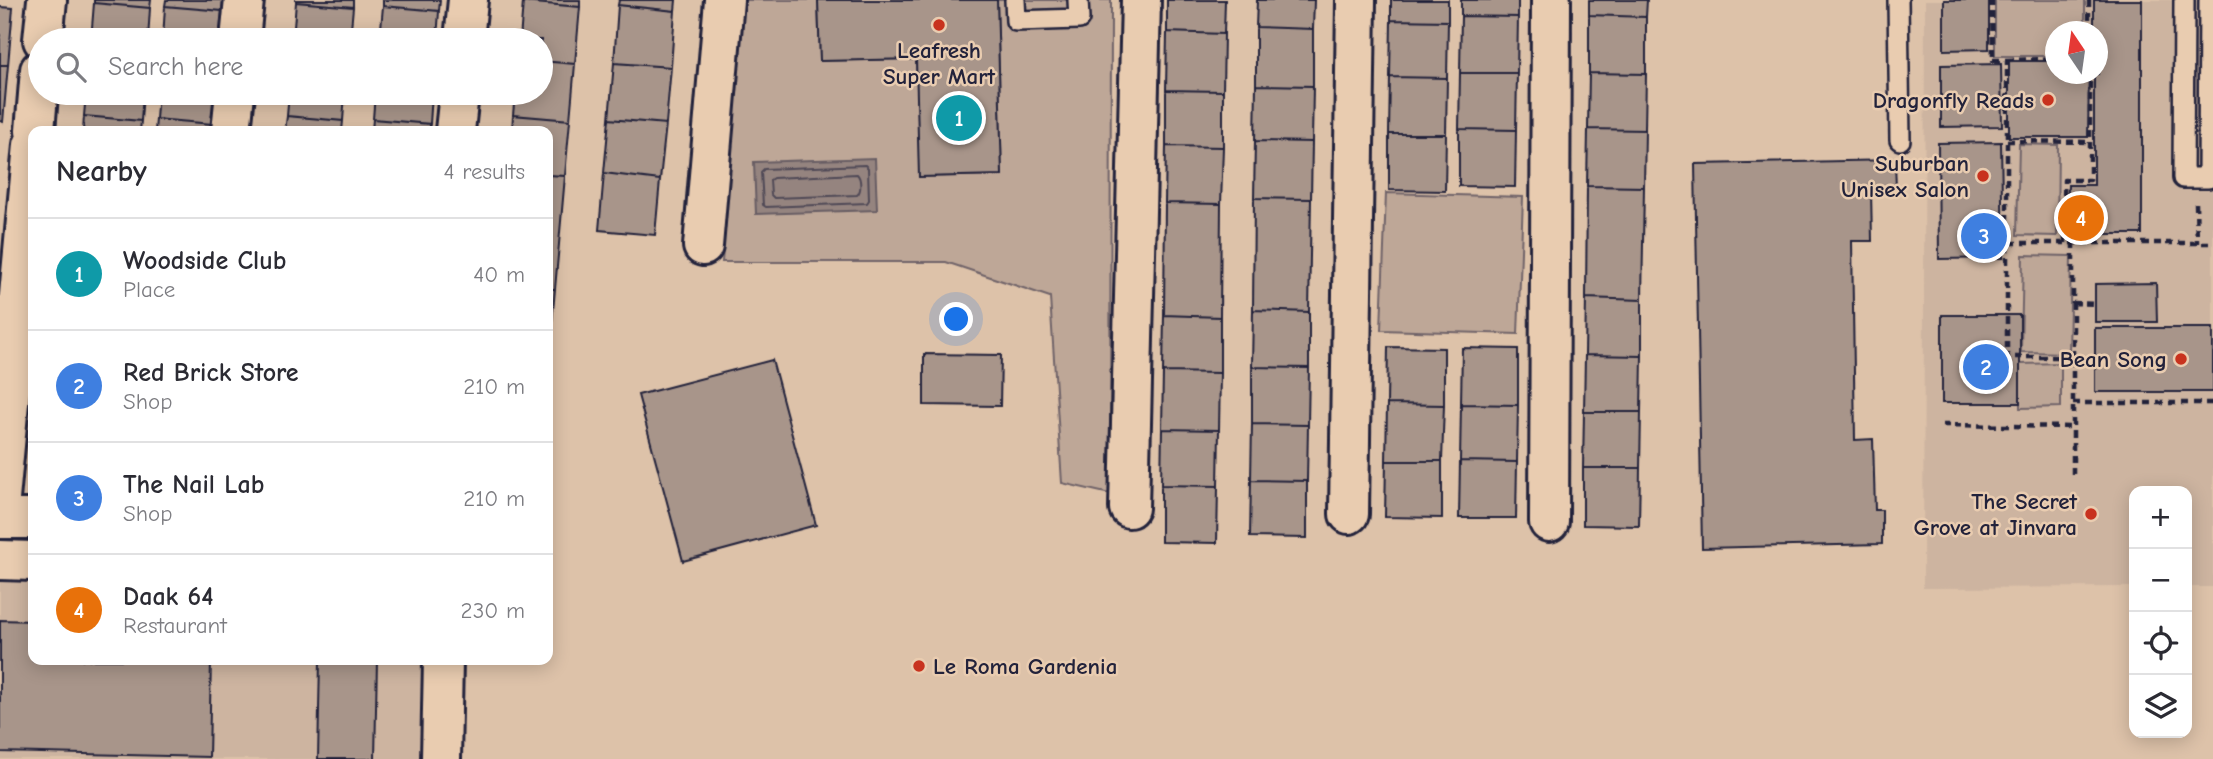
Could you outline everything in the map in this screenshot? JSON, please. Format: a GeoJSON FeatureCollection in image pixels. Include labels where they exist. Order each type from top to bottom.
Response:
{"type":"FeatureCollection","features":[{"type":"Feature","properties":{"kind":"street"},"geometry":{"type":"LineString","coordinates":[[44,28],[47,0]]}},
{"type":"Feature","properties":{"kind":"street"},"geometry":{"type":"LineString","coordinates":[[241,28],[244,0]]}},
{"type":"Feature","properties":{"kind":"street"},"geometry":{"type":"LineString","coordinates":[[465,28],[468,0]]}},
{"type":"Feature","properties":{"kind":"street"},"geometry":{"type":"LineString","coordinates":[[703,246],[724,0]]}},
{"type":"Feature","properties":{"kind":"street"},"geometry":{"type":"LineString","coordinates":[[1129,508],[1141,0]]}},
{"type":"Feature","properties":{"kind":"street"},"geometry":{"type":"LineString","coordinates":[[1349,514],[1356,0]]}},
{"type":"Feature","properties":{"kind":"street"},"geometry":{"type":"LineString","coordinates":[[1549,522],[1551,0]]}},
{"type":"Feature","properties":{"kind":"street"},"geometry":{"type":"LineString","coordinates":[[34,126],[37,105]]}},
{"type":"Feature","properties":{"kind":"street"},"geometry":{"type":"LineString","coordinates":[[231,126],[233,105]]}},
{"type":"Feature","properties":{"kind":"street"},"geometry":{"type":"LineString","coordinates":[[456,126],[458,105]]}},
{"type":"Feature","properties":{"kind":"street"},"geometry":{"type":"LineString","coordinates":[[0,499],[28,199]]}},
{"type":"Feature","properties":{"kind":"street"},"geometry":{"type":"LineString","coordinates":[[0,519],[28,519]]}},
{"type":"Feature","properties":{"kind":"street"},"geometry":{"type":"LineString","coordinates":[[0,560],[28,561]]}},
{"type":"Feature","properties":{"kind":"street"},"geometry":{"type":"LineString","coordinates":[[441,759],[443,665]]}},
{"type":"Feature","properties":{"kind":"lane"},"geometry":{"type":"LineString","coordinates":[[1016,0],[1016,21],[1079,19],[1078,0]]}},
{"type":"Feature","properties":{"kind":"lane"},"geometry":{"type":"LineString","coordinates":[[1898,0],[1899,140]]}},
{"type":"Feature","properties":{"kind":"lane"},"geometry":{"type":"LineString","coordinates":[[2184,0],[2183,178],[2208,178],[2208,0]]}},
{"type":"Feature","properties":{"kind":"path"},"geometry":{"type":"LineString","coordinates":[[1993,0],[1993,60],[2045,59]]}},
{"type":"Feature","properties":{"kind":"path"},"geometry":{"type":"LineString","coordinates":[[2089,0],[2089,21]]}},
{"type":"Feature","properties":{"kind":"path"},"geometry":{"type":"LineString","coordinates":[[2007,60],[2007,357],[2073,357]]}},
{"type":"Feature","properties":{"kind":"path"},"geometry":{"type":"LineString","coordinates":[[2064,243],[2064,180],[2090,180],[2090,84]]}},
{"type":"Feature","properties":{"kind":"path"},"geometry":{"type":"LineString","coordinates":[[2007,141],[2077,139],[2090,142]]}},
{"type":"Feature","properties":{"kind":"path"},"geometry":{"type":"LineString","coordinates":[[2196,178],[2197,244]]}},
{"type":"Feature","properties":{"kind":"path"},"geometry":{"type":"LineString","coordinates":[[2007,243],[2213,243]]}},
{"type":"Feature","properties":{"kind":"path"},"geometry":{"type":"LineString","coordinates":[[2073,244],[2073,474]]}},
{"type":"Feature","properties":{"kind":"path"},"geometry":{"type":"LineString","coordinates":[[2073,303],[2096,304]]}},
{"type":"Feature","properties":{"kind":"path"},"geometry":{"type":"LineString","coordinates":[[2073,404],[2213,403]]}},
{"type":"Feature","properties":{"kind":"path"},"geometry":{"type":"LineString","coordinates":[[1942,425],[2073,427]]}},
{"type":"Feature","properties":{"kind":"shaded area"},"geometry":{"type":"Polygon","coordinates":[[[744,0],[818,0],[820,61],[916,59],[920,177],[1002,175],[997,0],[1111,0],[1110,494],[1062,483],[1050,297],[946,262],[722,262],[744,0]]]}},
{"type":"Feature","properties":{"kind":"shaded area"},"geometry":{"type":"Polygon","coordinates":[[[1925,0],[2213,0],[2213,587],[2192,587],[2192,486],[2129,486],[2129,587],[1923,588],[1925,0]]]}},
{"type":"Feature","properties":{"kind":"shaded area"},"geometry":{"type":"Polygon","coordinates":[[[1995,0],[2085,0],[2085,21],[2045,21],[2045,56],[1995,56],[1995,0]]]}},
{"type":"Feature","properties":{"kind":"shaded area"},"geometry":{"type":"Polygon","coordinates":[[[2019,144],[2058,145],[2057,236],[2017,235],[2019,144]]]}},
{"type":"Feature","properties":{"kind":"shaded area"},"geometry":{"type":"Polygon","coordinates":[[[1386,193],[1523,197],[1518,334],[1381,330],[1386,193]]]}},
{"type":"Feature","properties":{"kind":"shaded area"},"geometry":{"type":"Polygon","coordinates":[[[2023,255],[2071,256],[2069,353],[2021,352],[2023,255]]]}},
{"type":"Feature","properties":{"kind":"shaded area"},"geometry":{"type":"Polygon","coordinates":[[[2061,363],[2061,407],[2020,408],[2020,364],[2061,363]]]}},
{"type":"Feature","properties":{"kind":"shaded area"},"geometry":{"type":"Polygon","coordinates":[[[0,582],[28,583],[28,665],[421,665],[419,759],[0,759],[0,582]]]}},
{"type":"Feature","properties":{"kind":"water"},"geometry":{"type":"Polygon","coordinates":[[[875,158],[877,210],[756,214],[754,162],[875,158]]]}},
{"type":"Feature","properties":{"kind":"building"},"geometry":{"type":"Polygon","coordinates":[[[94,0],[151,0],[150,8],[94,3],[94,0]]]}},
{"type":"Feature","properties":{"kind":"building"},"geometry":{"type":"Polygon","coordinates":[[[166,0],[223,0],[222,11],[165,6],[166,0]]]}},
{"type":"Feature","properties":{"kind":"building"},"geometry":{"type":"Polygon","coordinates":[[[353,0],[353,7],[296,2],[353,0]]]}},
{"type":"Feature","properties":{"kind":"building"},"geometry":{"type":"Polygon","coordinates":[[[383,0],[440,0],[439,11],[383,6],[383,0]]]}},
{"type":"Feature","properties":{"kind":"building"},"geometry":{"type":"Polygon","coordinates":[[[580,0],[580,7],[523,2],[580,0]]]}},
{"type":"Feature","properties":{"kind":"building"},"geometry":{"type":"Polygon","coordinates":[[[619,0],[676,0],[675,11],[618,5],[619,0]]]}},
{"type":"Feature","properties":{"kind":"building"},"geometry":{"type":"Polygon","coordinates":[[[818,0],[997,0],[1002,175],[919,177],[916,59],[820,61],[818,0]]]}},
{"type":"Feature","properties":{"kind":"building"},"geometry":{"type":"Polygon","coordinates":[[[1167,0],[1225,0],[1224,34],[1167,32],[1167,0]]]}},
{"type":"Feature","properties":{"kind":"building"},"geometry":{"type":"Polygon","coordinates":[[[1257,0],[1314,0],[1313,29],[1256,27],[1257,0]]]}},
{"type":"Feature","properties":{"kind":"building"},"geometry":{"type":"Polygon","coordinates":[[[1391,0],[1448,0],[1448,21],[1391,20],[1391,0]]]}},
{"type":"Feature","properties":{"kind":"building"},"geometry":{"type":"Polygon","coordinates":[[[1461,0],[1518,0],[1518,17],[1461,16],[1461,0]]]}},
{"type":"Feature","properties":{"kind":"building"},"geometry":{"type":"Polygon","coordinates":[[[1589,0],[1647,0],[1646,17],[1589,15],[1589,0]]]}},
{"type":"Feature","properties":{"kind":"building"},"geometry":{"type":"Polygon","coordinates":[[[1944,0],[1989,0],[1989,49],[1944,50],[1944,0]]]}},
{"type":"Feature","properties":{"kind":"building"},"geometry":{"type":"Polygon","coordinates":[[[2094,0],[2142,0],[2142,234],[2067,234],[2068,185],[2094,185],[2094,84],[2108,84],[2108,21],[2094,21],[2094,0]]]}},
{"type":"Feature","properties":{"kind":"building"},"geometry":{"type":"Polygon","coordinates":[[[296,2],[353,7],[351,28],[294,28],[296,2]]]}},
{"type":"Feature","properties":{"kind":"building"},"geometry":{"type":"Polygon","coordinates":[[[523,2],[580,7],[575,64],[553,62],[553,28],[521,28],[523,2]]]}},
{"type":"Feature","properties":{"kind":"building"},"geometry":{"type":"Polygon","coordinates":[[[94,3],[150,8],[149,28],[92,28],[94,3]]]}},
{"type":"Feature","properties":{"kind":"building"},"geometry":{"type":"Polygon","coordinates":[[[618,5],[675,11],[671,67],[614,63],[618,5]]]}},
{"type":"Feature","properties":{"kind":"building"},"geometry":{"type":"Polygon","coordinates":[[[165,6],[222,11],[221,28],[164,28],[165,6]]]}},
{"type":"Feature","properties":{"kind":"building"},"geometry":{"type":"Polygon","coordinates":[[[383,6],[439,11],[438,28],[381,28],[383,6]]]}},
{"type":"Feature","properties":{"kind":"building"},"geometry":{"type":"Polygon","coordinates":[[[0,7],[13,8],[8,65],[0,65],[0,7]]]}},
{"type":"Feature","properties":{"kind":"building"},"geometry":{"type":"Polygon","coordinates":[[[1589,15],[1646,17],[1646,74],[1589,73],[1589,15]]]}},
{"type":"Feature","properties":{"kind":"building"},"geometry":{"type":"Polygon","coordinates":[[[1461,16],[1518,17],[1517,73],[1460,73],[1461,16]]]}},
{"type":"Feature","properties":{"kind":"building"},"geometry":{"type":"Polygon","coordinates":[[[1391,20],[1448,21],[1447,78],[1390,77],[1391,20]]]}},
{"type":"Feature","properties":{"kind":"building"},"geometry":{"type":"Polygon","coordinates":[[[1256,27],[1313,29],[1313,86],[1256,85],[1256,27]]]}},
{"type":"Feature","properties":{"kind":"building"},"geometry":{"type":"Polygon","coordinates":[[[1167,32],[1224,34],[1223,91],[1166,90],[1167,32]]]}},
{"type":"Feature","properties":{"kind":"building"},"geometry":{"type":"Polygon","coordinates":[[[2009,61],[2045,61],[2045,84],[2089,84],[2088,137],[2009,137],[2009,61]]]}},
{"type":"Feature","properties":{"kind":"building"},"geometry":{"type":"Polygon","coordinates":[[[553,62],[575,64],[570,120],[513,115],[514,105],[553,105],[553,62]]]}},
{"type":"Feature","properties":{"kind":"building"},"geometry":{"type":"Polygon","coordinates":[[[614,63],[671,67],[666,124],[609,119],[614,63]]]}},
{"type":"Feature","properties":{"kind":"building"},"geometry":{"type":"Polygon","coordinates":[[[2001,64],[2002,126],[1941,127],[1941,65],[2001,64]]]}},
{"type":"Feature","properties":{"kind":"building"},"geometry":{"type":"Polygon","coordinates":[[[0,65],[8,65],[3,122],[0,121],[0,65]]]}},
{"type":"Feature","properties":{"kind":"building"},"geometry":{"type":"Polygon","coordinates":[[[1460,73],[1517,73],[1516,130],[1459,129],[1460,73]]]}},
{"type":"Feature","properties":{"kind":"building"},"geometry":{"type":"Polygon","coordinates":[[[1589,73],[1646,74],[1645,130],[1588,129],[1589,73]]]}},
{"type":"Feature","properties":{"kind":"building"},"geometry":{"type":"Polygon","coordinates":[[[1390,77],[1447,78],[1446,134],[1389,134],[1390,77]]]}},
{"type":"Feature","properties":{"kind":"building"},"geometry":{"type":"Polygon","coordinates":[[[1256,85],[1313,86],[1312,142],[1255,141],[1256,85]]]}},
{"type":"Feature","properties":{"kind":"building"},"geometry":{"type":"Polygon","coordinates":[[[1166,90],[1223,91],[1223,147],[1166,146],[1166,90]]]}},
{"type":"Feature","properties":{"kind":"building"},"geometry":{"type":"Polygon","coordinates":[[[85,105],[142,105],[141,121],[84,116],[85,105]]]}},
{"type":"Feature","properties":{"kind":"building"},"geometry":{"type":"Polygon","coordinates":[[[157,105],[214,105],[212,124],[156,119],[157,105]]]}},
{"type":"Feature","properties":{"kind":"building"},"geometry":{"type":"Polygon","coordinates":[[[288,105],[344,105],[343,121],[287,116],[288,105]]]}},
{"type":"Feature","properties":{"kind":"building"},"geometry":{"type":"Polygon","coordinates":[[[374,105],[431,105],[430,124],[373,119],[374,105]]]}},
{"type":"Feature","properties":{"kind":"building"},"geometry":{"type":"Polygon","coordinates":[[[513,115],[570,120],[565,176],[553,175],[553,126],[512,126],[513,115]]]}},
{"type":"Feature","properties":{"kind":"building"},"geometry":{"type":"Polygon","coordinates":[[[84,116],[141,121],[140,126],[83,126],[84,116]]]}},
{"type":"Feature","properties":{"kind":"building"},"geometry":{"type":"Polygon","coordinates":[[[287,116],[343,121],[342,126],[286,126],[287,116]]]}},
{"type":"Feature","properties":{"kind":"building"},"geometry":{"type":"Polygon","coordinates":[[[156,119],[212,124],[212,126],[155,126],[156,119]]]}},
{"type":"Feature","properties":{"kind":"building"},"geometry":{"type":"Polygon","coordinates":[[[373,119],[430,124],[430,126],[372,126],[373,119]]]}},
{"type":"Feature","properties":{"kind":"building"},"geometry":{"type":"Polygon","coordinates":[[[609,119],[666,124],[660,180],[604,173],[609,119]]]}},
{"type":"Feature","properties":{"kind":"building"},"geometry":{"type":"Polygon","coordinates":[[[1459,129],[1516,130],[1515,187],[1459,186],[1459,129]]]}},
{"type":"Feature","properties":{"kind":"building"},"geometry":{"type":"Polygon","coordinates":[[[1588,129],[1645,130],[1644,187],[1587,186],[1588,129]]]}},
{"type":"Feature","properties":{"kind":"building"},"geometry":{"type":"Polygon","coordinates":[[[1389,134],[1446,134],[1445,191],[1389,190],[1389,134]]]}},
{"type":"Feature","properties":{"kind":"building"},"geometry":{"type":"Polygon","coordinates":[[[1255,141],[1312,142],[1311,199],[1254,198],[1255,141]]]}},
{"type":"Feature","properties":{"kind":"building"},"geometry":{"type":"Polygon","coordinates":[[[2001,142],[2003,258],[1939,259],[1938,143],[2001,142]]]}},
{"type":"Feature","properties":{"kind":"building"},"geometry":{"type":"Polygon","coordinates":[[[1166,146],[1223,147],[1221,204],[1165,203],[1166,146]]]}},
{"type":"Feature","properties":{"kind":"building"},"geometry":{"type":"Polygon","coordinates":[[[1895,160],[1896,190],[1871,190],[1872,241],[1852,241],[1855,440],[1873,439],[1875,510],[1882,510],[1882,544],[1702,548],[1695,164],[1895,160]]]}},
{"type":"Feature","properties":{"kind":"building"},"geometry":{"type":"Polygon","coordinates":[[[604,173],[660,180],[655,235],[599,230],[604,173]]]}},
{"type":"Feature","properties":{"kind":"building"},"geometry":{"type":"Polygon","coordinates":[[[553,175],[565,176],[553,289],[553,175]]]}},
{"type":"Feature","properties":{"kind":"building"},"geometry":{"type":"Polygon","coordinates":[[[1587,186],[1644,187],[1642,300],[1586,298],[1587,186]]]}},
{"type":"Feature","properties":{"kind":"building"},"geometry":{"type":"Polygon","coordinates":[[[1254,198],[1311,199],[1309,312],[1253,310],[1254,198]]]}},
{"type":"Feature","properties":{"kind":"building"},"geometry":{"type":"Polygon","coordinates":[[[1165,203],[1221,204],[1220,317],[1164,315],[1165,203]]]}},
{"type":"Feature","properties":{"kind":"building"},"geometry":{"type":"Polygon","coordinates":[[[2156,283],[2157,322],[2095,322],[2095,284],[2156,283]]]}},
{"type":"Feature","properties":{"kind":"building"},"geometry":{"type":"Polygon","coordinates":[[[1586,298],[1642,300],[1642,356],[1585,355],[1586,298]]]}},
{"type":"Feature","properties":{"kind":"building"},"geometry":{"type":"Polygon","coordinates":[[[1253,310],[1309,312],[1309,368],[1252,367],[1253,310]]]}},
{"type":"Feature","properties":{"kind":"building"},"geometry":{"type":"Polygon","coordinates":[[[1164,315],[1220,317],[1220,373],[1163,372],[1164,315]]]}},
{"type":"Feature","properties":{"kind":"building"},"geometry":{"type":"Polygon","coordinates":[[[1942,315],[2020,315],[2020,403],[1942,403],[1942,315]]]}},
{"type":"Feature","properties":{"kind":"building"},"geometry":{"type":"Polygon","coordinates":[[[2095,328],[2213,328],[2213,392],[2095,392],[2095,328]]]}},
{"type":"Feature","properties":{"kind":"building"},"geometry":{"type":"Polygon","coordinates":[[[1388,347],[1444,348],[1444,405],[1387,404],[1388,347]]]}},
{"type":"Feature","properties":{"kind":"building"},"geometry":{"type":"Polygon","coordinates":[[[1462,348],[1518,349],[1518,405],[1461,404],[1462,348]]]}},
{"type":"Feature","properties":{"kind":"building"},"geometry":{"type":"Polygon","coordinates":[[[924,354],[1001,355],[1000,406],[924,405],[924,354]]]}},
{"type":"Feature","properties":{"kind":"building"},"geometry":{"type":"Polygon","coordinates":[[[1585,355],[1642,356],[1641,412],[1584,412],[1585,355]]]}},
{"type":"Feature","properties":{"kind":"building"},"geometry":{"type":"Polygon","coordinates":[[[772,360],[816,525],[683,561],[638,395],[772,360]]]}},
{"type":"Feature","properties":{"kind":"building"},"geometry":{"type":"Polygon","coordinates":[[[1252,367],[1309,368],[1308,425],[1252,424],[1252,367]]]}},
{"type":"Feature","properties":{"kind":"building"},"geometry":{"type":"Polygon","coordinates":[[[1163,372],[1220,373],[1219,430],[1162,429],[1163,372]]]}},
{"type":"Feature","properties":{"kind":"building"},"geometry":{"type":"Polygon","coordinates":[[[1387,404],[1444,405],[1442,461],[1386,461],[1387,404]]]}},
{"type":"Feature","properties":{"kind":"building"},"geometry":{"type":"Polygon","coordinates":[[[1461,404],[1518,405],[1517,462],[1460,461],[1461,404]]]}},
{"type":"Feature","properties":{"kind":"building"},"geometry":{"type":"Polygon","coordinates":[[[1584,412],[1641,412],[1640,468],[1583,468],[1584,412]]]}},
{"type":"Feature","properties":{"kind":"building"},"geometry":{"type":"Polygon","coordinates":[[[1252,424],[1308,425],[1307,481],[1251,480],[1252,424]]]}},
{"type":"Feature","properties":{"kind":"building"},"geometry":{"type":"Polygon","coordinates":[[[1162,429],[1219,430],[1218,486],[1161,485],[1162,429]]]}},
{"type":"Feature","properties":{"kind":"building"},"geometry":{"type":"Polygon","coordinates":[[[1386,461],[1442,461],[1442,518],[1385,517],[1386,461]]]}},
{"type":"Feature","properties":{"kind":"building"},"geometry":{"type":"Polygon","coordinates":[[[1460,461],[1517,462],[1516,518],[1459,518],[1460,461]]]}},
{"type":"Feature","properties":{"kind":"building"},"geometry":{"type":"Polygon","coordinates":[[[1583,468],[1640,468],[1639,526],[1583,525],[1583,468]]]}},
{"type":"Feature","properties":{"kind":"building"},"geometry":{"type":"Polygon","coordinates":[[[1251,480],[1307,481],[1307,538],[1250,537],[1251,480]]]}},
{"type":"Feature","properties":{"kind":"building"},"geometry":{"type":"Polygon","coordinates":[[[1161,485],[1218,486],[1217,543],[1161,542],[1161,485]]]}},
{"type":"Feature","properties":{"kind":"building"},"geometry":{"type":"Polygon","coordinates":[[[0,620],[28,621],[28,665],[211,665],[209,757],[0,752],[0,620]]]}},
{"type":"Feature","properties":{"kind":"building"},"geometry":{"type":"Polygon","coordinates":[[[320,665],[377,665],[375,759],[318,759],[320,665]]]}},
{"type":"Feature","properties":{"kind":"place","name":"Leafresh Super Mart"},"geometry":{"type":"Point","coordinates":[939,25]}},
{"type":"Feature","properties":{"kind":"place","name":"Dragonfly Reads"},"geometry":{"type":"Point","coordinates":[2048,100]}},
{"type":"Feature","properties":{"kind":"place","name":"Woodside Club"},"geometry":{"type":"Point","coordinates":[959,118]}},
{"type":"Feature","properties":{"kind":"place","name":"Suburban Unisex Salon"},"geometry":{"type":"Point","coordinates":[1983,176]}},
{"type":"Feature","properties":{"kind":"place","name":"Daak 64"},"geometry":{"type":"Point","coordinates":[2081,218]}},
{"type":"Feature","properties":{"kind":"place","name":"The Nail Lab"},"geometry":{"type":"Point","coordinates":[1984,236]}},
{"type":"Feature","properties":{"kind":"place","name":"Bean Song"},"geometry":{"type":"Point","coordinates":[2181,359]}},
{"type":"Feature","properties":{"kind":"place","name":"Red Brick Store"},"geometry":{"type":"Point","coordinates":[1986,367]}},
{"type":"Feature","properties":{"kind":"place","name":"The Secret Grove at Jinvara"},"geometry":{"type":"Point","coordinates":[2091,514]}},
{"type":"Feature","properties":{"kind":"place","name":"Le Roma Gardenia"},"geometry":{"type":"Point","coordinates":[919,666]}}]}
